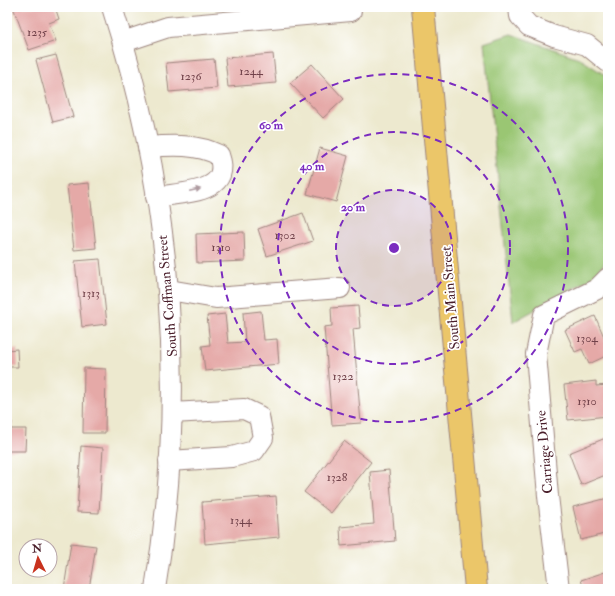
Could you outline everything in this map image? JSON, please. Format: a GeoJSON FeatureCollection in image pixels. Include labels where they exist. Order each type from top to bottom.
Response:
{"type":"FeatureCollection","features":[{"type":"Feature","properties":{"kind":"main road","name":"South Main Street"},"geometry":{"type":"LineString","coordinates":[[423,7],[476,589]]}},
{"type":"Feature","properties":{"kind":"street","name":"South Coffman Street"},"geometry":{"type":"LineString","coordinates":[[112,7],[128,58],[148,147],[166,253],[172,341],[172,413],[162,550],[155,589]]}},
{"type":"Feature","properties":{"kind":"street"},"geometry":{"type":"LineString","coordinates":[[123,42],[168,27],[246,14],[351,11],[351,7]]}},
{"type":"Feature","properties":{"kind":"street"},"geometry":{"type":"LineString","coordinates":[[519,7],[520,16],[529,26],[554,36],[587,45],[608,62]]}},
{"type":"Feature","properties":{"kind":"street"},"geometry":{"type":"LineString","coordinates":[[148,147],[173,145],[208,149],[219,155],[222,163],[222,174],[217,183],[199,190],[156,197]]}},
{"type":"Feature","properties":{"kind":"street","name":"Carriage Drive"},"geometry":{"type":"LineString","coordinates":[[559,589],[548,496],[536,354],[544,315],[597,289],[608,278]]}},
{"type":"Feature","properties":{"kind":"street"},"geometry":{"type":"LineString","coordinates":[[168,290],[216,298],[340,288]]}},
{"type":"Feature","properties":{"kind":"street"},"geometry":{"type":"LineString","coordinates":[[169,461],[232,457],[254,451],[263,438],[259,416],[244,409],[172,413]]}},
{"type":"Feature","properties":{"kind":"green space"},"geometry":{"type":"Polygon","coordinates":[[[511,34],[579,58],[608,77],[608,258],[594,277],[513,322],[484,43],[511,34]]]}},
{"type":"Feature","properties":{"kind":"building"},"geometry":{"type":"Polygon","coordinates":[[[13,7],[55,7],[59,19],[49,23],[56,41],[29,50],[13,7]]]}},
{"type":"Feature","properties":{"kind":"building"},"geometry":{"type":"Polygon","coordinates":[[[273,54],[276,83],[228,87],[225,58],[273,54]]]}},
{"type":"Feature","properties":{"kind":"building"},"geometry":{"type":"Polygon","coordinates":[[[56,55],[73,117],[53,122],[36,60],[56,55]]]}},
{"type":"Feature","properties":{"kind":"building"},"geometry":{"type":"Polygon","coordinates":[[[214,59],[217,88],[169,92],[166,63],[214,59]]]}},
{"type":"Feature","properties":{"kind":"building"},"geometry":{"type":"Polygon","coordinates":[[[312,64],[344,99],[323,118],[290,83],[312,64]]]}},
{"type":"Feature","properties":{"kind":"building"},"geometry":{"type":"Polygon","coordinates":[[[320,148],[348,156],[336,202],[307,194],[320,148]]]}},
{"type":"Feature","properties":{"kind":"building"},"geometry":{"type":"Polygon","coordinates":[[[89,183],[96,248],[74,250],[67,185],[89,183]]]}},
{"type":"Feature","properties":{"kind":"building"},"geometry":{"type":"Polygon","coordinates":[[[303,213],[313,241],[267,256],[258,229],[303,213]]]}},
{"type":"Feature","properties":{"kind":"building"},"geometry":{"type":"Polygon","coordinates":[[[244,232],[245,261],[197,263],[196,234],[244,232]]]}},
{"type":"Feature","properties":{"kind":"building"},"geometry":{"type":"Polygon","coordinates":[[[100,259],[107,324],[82,327],[75,261],[100,259]]]}},
{"type":"Feature","properties":{"kind":"building"},"geometry":{"type":"Polygon","coordinates":[[[358,306],[360,328],[353,329],[361,423],[332,425],[324,327],[332,326],[331,308],[358,306]]]}},
{"type":"Feature","properties":{"kind":"building"},"geometry":{"type":"Polygon","coordinates":[[[261,311],[264,340],[277,339],[279,364],[205,371],[202,346],[210,345],[207,316],[225,314],[228,343],[245,342],[243,313],[261,311]]]}},
{"type":"Feature","properties":{"kind":"building"},"geometry":{"type":"Polygon","coordinates":[[[595,316],[608,346],[608,355],[589,364],[582,349],[575,352],[565,330],[595,316]]]}},
{"type":"Feature","properties":{"kind":"building"},"geometry":{"type":"Polygon","coordinates":[[[17,349],[18,367],[7,367],[7,350],[17,349]]]}},
{"type":"Feature","properties":{"kind":"building"},"geometry":{"type":"Polygon","coordinates":[[[84,368],[106,369],[105,433],[83,433],[84,368]]]}},
{"type":"Feature","properties":{"kind":"building"},"geometry":{"type":"Polygon","coordinates":[[[596,381],[596,386],[608,385],[608,416],[568,420],[564,385],[596,381]]]}},
{"type":"Feature","properties":{"kind":"building"},"geometry":{"type":"Polygon","coordinates":[[[7,422],[12,422],[11,429],[26,429],[25,451],[7,451],[7,422]]]}},
{"type":"Feature","properties":{"kind":"building"},"geometry":{"type":"Polygon","coordinates":[[[608,437],[608,474],[581,485],[569,453],[608,437]]]}},
{"type":"Feature","properties":{"kind":"building"},"geometry":{"type":"Polygon","coordinates":[[[344,441],[371,462],[331,513],[304,492],[344,441]]]}},
{"type":"Feature","properties":{"kind":"building"},"geometry":{"type":"Polygon","coordinates":[[[81,446],[103,448],[99,513],[77,512],[81,446]]]}},
{"type":"Feature","properties":{"kind":"building"},"geometry":{"type":"Polygon","coordinates":[[[389,470],[395,541],[341,546],[340,527],[374,524],[370,472],[389,470]]]}},
{"type":"Feature","properties":{"kind":"building"},"geometry":{"type":"Polygon","coordinates":[[[276,496],[279,537],[205,544],[202,502],[276,496]]]}},
{"type":"Feature","properties":{"kind":"building"},"geometry":{"type":"Polygon","coordinates":[[[608,498],[608,533],[581,540],[573,507],[608,498]]]}},
{"type":"Feature","properties":{"kind":"building"},"geometry":{"type":"Polygon","coordinates":[[[71,543],[96,546],[89,589],[64,589],[71,543]]]}},
{"type":"Feature","properties":{"kind":"building"},"geometry":{"type":"Polygon","coordinates":[[[608,571],[608,589],[584,589],[581,580],[608,571]]]}}]}
